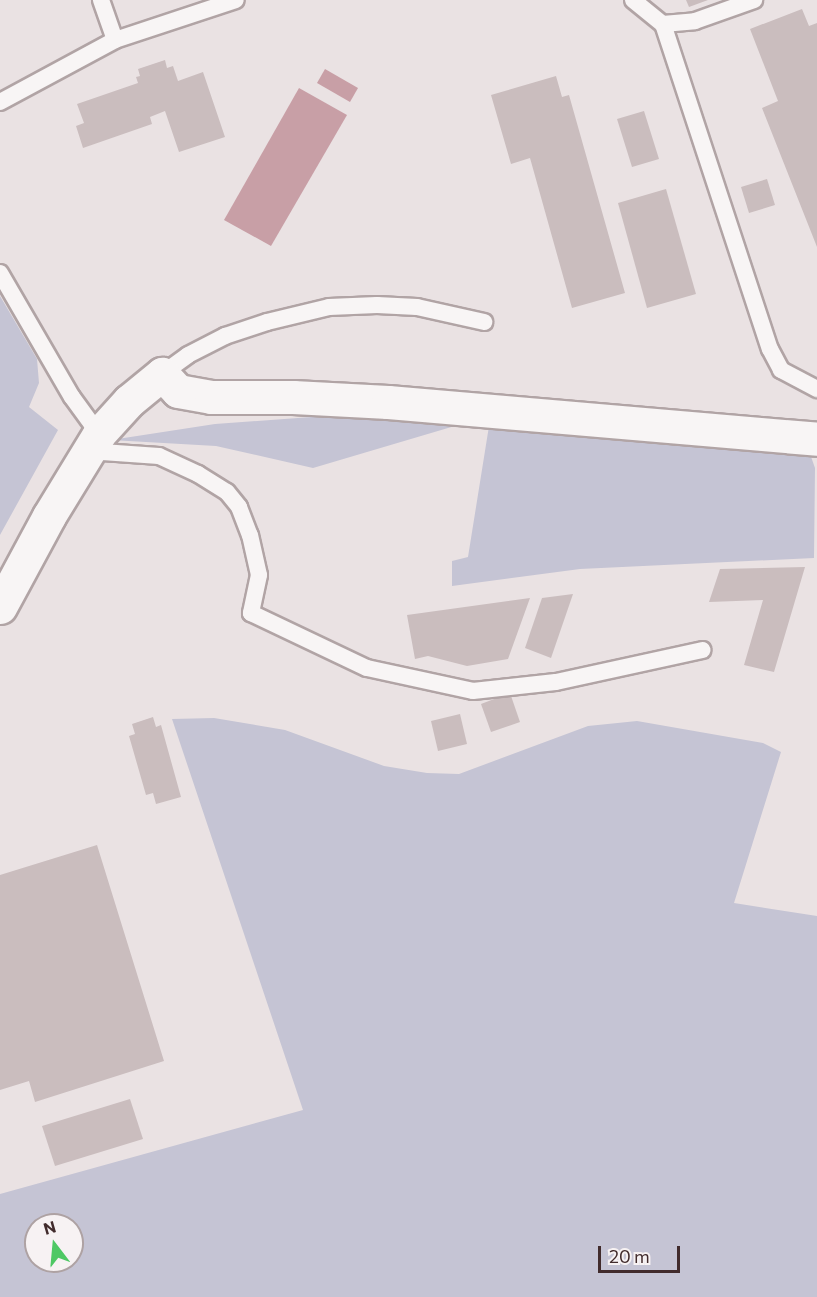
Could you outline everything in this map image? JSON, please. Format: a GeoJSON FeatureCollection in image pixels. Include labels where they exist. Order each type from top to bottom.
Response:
{"type":"FeatureCollection","features":[{"type":"Feature","properties":{"kind":"street"},"geometry":{"type":"LineString","coordinates":[[0,608],[93,442],[129,401],[162,374],[178,391],[211,397],[293,397],[388,402],[817,439]]}},
{"type":"Feature","properties":{"kind":"lane"},"geometry":{"type":"LineString","coordinates":[[100,0],[115,40]]}},
{"type":"Feature","properties":{"kind":"lane"},"geometry":{"type":"LineString","coordinates":[[0,102],[115,40],[236,0]]}},
{"type":"Feature","properties":{"kind":"lane"},"geometry":{"type":"LineString","coordinates":[[633,0],[663,24],[770,349],[781,370],[817,389]]}},
{"type":"Feature","properties":{"kind":"lane"},"geometry":{"type":"LineString","coordinates":[[663,24],[695,21],[754,0]]}},
{"type":"Feature","properties":{"kind":"lane"},"geometry":{"type":"LineString","coordinates":[[0,273],[72,397],[93,442],[159,456],[198,474],[227,492],[239,507],[250,535],[259,575],[250,614],[367,668],[473,691],[556,682],[703,650]]}},
{"type":"Feature","properties":{"kind":"lane"},"geometry":{"type":"LineString","coordinates":[[162,374],[189,355],[225,336],[267,322],[329,308],[377,305],[417,307],[484,322]]}},
{"type":"Feature","properties":{"kind":"shaded area"},"geometry":{"type":"Polygon","coordinates":[[[325,69],[358,88],[350,102],[317,83],[325,69]]]}},
{"type":"Feature","properties":{"kind":"shaded area"},"geometry":{"type":"Polygon","coordinates":[[[299,88],[347,115],[271,246],[224,220],[299,88]]]}},
{"type":"Feature","properties":{"kind":"shaded area"},"geometry":{"type":"Polygon","coordinates":[[[0,296],[37,359],[39,383],[29,407],[58,430],[0,535],[0,296]]]}},
{"type":"Feature","properties":{"kind":"shaded area"},"geometry":{"type":"Polygon","coordinates":[[[352,414],[475,420],[313,468],[216,446],[111,440],[215,424],[352,414]]]}},
{"type":"Feature","properties":{"kind":"shaded area"},"geometry":{"type":"Polygon","coordinates":[[[489,426],[809,451],[815,468],[814,558],[580,569],[452,586],[452,561],[468,557],[489,426]]]}},
{"type":"Feature","properties":{"kind":"shaded area"},"geometry":{"type":"Polygon","coordinates":[[[214,718],[285,730],[384,766],[427,773],[459,774],[588,726],[637,721],[763,743],[781,752],[734,903],[817,916],[817,1297],[0,1297],[0,1194],[303,1110],[172,719],[214,718]]]}},
{"type":"Feature","properties":{"kind":"building"},"geometry":{"type":"Polygon","coordinates":[[[686,0],[708,0],[689,7],[686,0]]]}},
{"type":"Feature","properties":{"kind":"building"},"geometry":{"type":"Polygon","coordinates":[[[802,9],[809,26],[817,23],[817,247],[762,108],[778,101],[750,29],[802,9]]]}},
{"type":"Feature","properties":{"kind":"building"},"geometry":{"type":"Polygon","coordinates":[[[165,60],[167,68],[173,66],[178,81],[203,72],[225,137],[179,152],[165,111],[150,117],[152,124],[83,148],[76,126],[84,123],[77,104],[138,83],[136,77],[140,76],[138,69],[165,60]]]}},
{"type":"Feature","properties":{"kind":"building"},"geometry":{"type":"Polygon","coordinates":[[[556,76],[562,97],[569,95],[625,293],[572,308],[530,158],[511,164],[491,95],[556,76]]]}},
{"type":"Feature","properties":{"kind":"building"},"geometry":{"type":"Polygon","coordinates":[[[644,111],[659,159],[632,167],[617,119],[644,111]]]}},
{"type":"Feature","properties":{"kind":"building"},"geometry":{"type":"Polygon","coordinates":[[[767,179],[775,205],[749,213],[741,187],[767,179]]]}},
{"type":"Feature","properties":{"kind":"building"},"geometry":{"type":"Polygon","coordinates":[[[666,189],[696,294],[647,308],[618,203],[666,189]]]}},
{"type":"Feature","properties":{"kind":"building"},"geometry":{"type":"Polygon","coordinates":[[[805,567],[774,672],[744,665],[763,600],[709,602],[720,569],[805,567]]]}},
{"type":"Feature","properties":{"kind":"building"},"geometry":{"type":"Polygon","coordinates":[[[573,594],[551,658],[525,648],[542,598],[573,594]]]}},
{"type":"Feature","properties":{"kind":"building"},"geometry":{"type":"Polygon","coordinates":[[[530,598],[508,659],[467,666],[428,656],[415,659],[407,615],[530,598]]]}},
{"type":"Feature","properties":{"kind":"building"},"geometry":{"type":"Polygon","coordinates":[[[510,693],[520,722],[491,732],[481,704],[510,693]]]}},
{"type":"Feature","properties":{"kind":"building"},"geometry":{"type":"Polygon","coordinates":[[[460,714],[467,744],[438,751],[431,721],[460,714]]]}},
{"type":"Feature","properties":{"kind":"building"},"geometry":{"type":"Polygon","coordinates":[[[153,717],[156,727],[161,725],[181,797],[156,804],[153,793],[146,795],[129,736],[135,734],[132,724],[153,717]]]}},
{"type":"Feature","properties":{"kind":"building"},"geometry":{"type":"Polygon","coordinates":[[[97,845],[164,1061],[35,1102],[29,1081],[0,1090],[0,875],[97,845]]]}},
{"type":"Feature","properties":{"kind":"building"},"geometry":{"type":"Polygon","coordinates":[[[130,1099],[143,1139],[55,1166],[42,1126],[130,1099]]]}}]}
